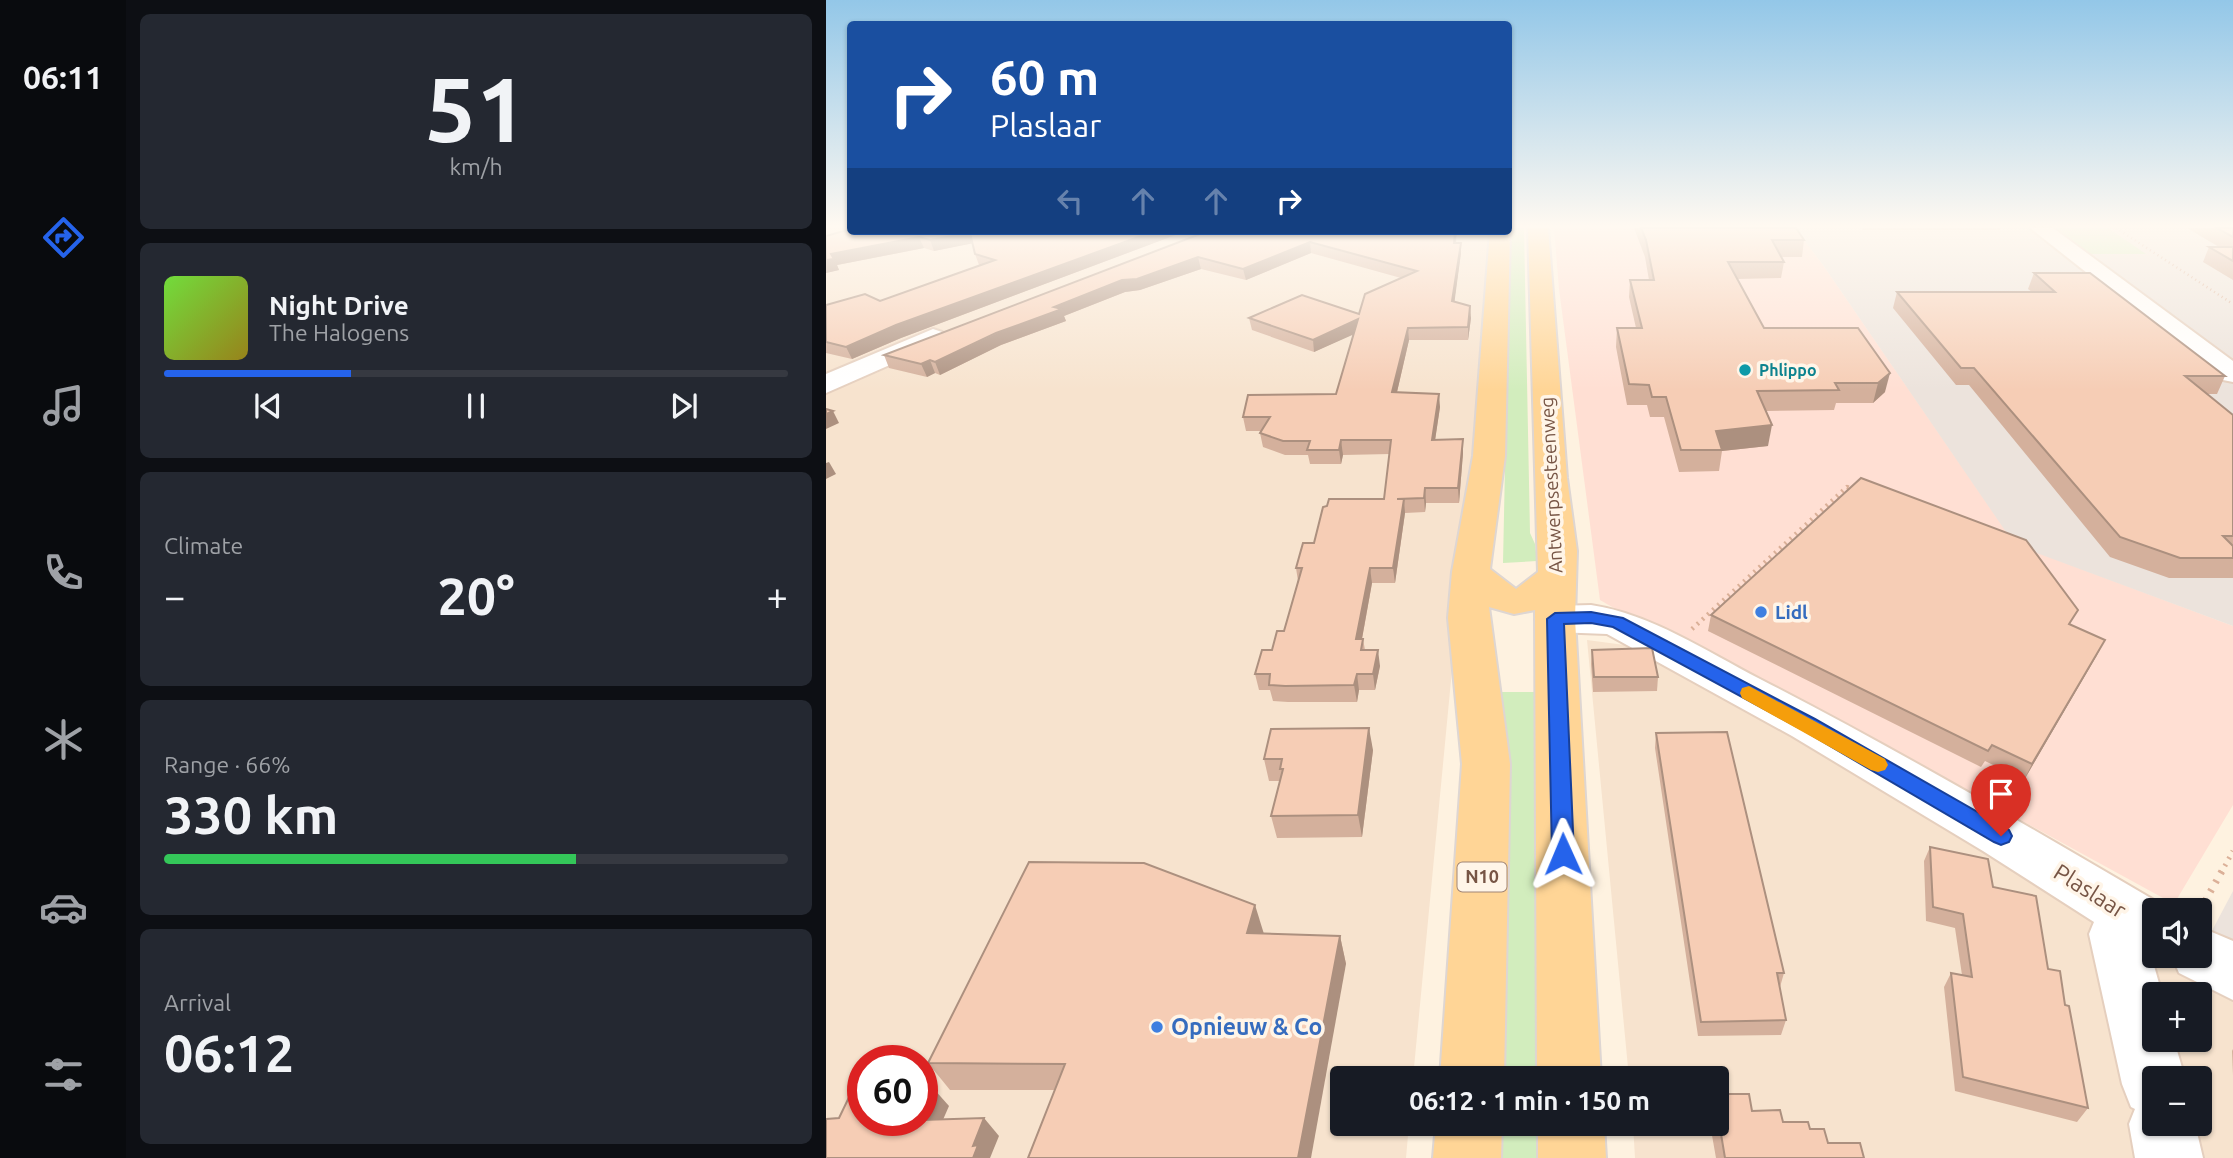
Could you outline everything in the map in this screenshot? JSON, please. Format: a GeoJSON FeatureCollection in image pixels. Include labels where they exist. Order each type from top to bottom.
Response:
{"type":"FeatureCollection","features":[{"type":"Feature","properties":{"kind":"main road","name":"N10"},"geometry":{"type":"LineString","coordinates":[[1473,1066],[1486,764],[1468,618],[1471,572],[1489,456],[1498,282]]}},
{"type":"Feature","properties":{"kind":"main road","name":"Antwerpsesteenweg"},"geometry":{"type":"LineString","coordinates":[[1541,282],[1550,478],[1558,551],[1556,596],[1569,1066]]}},
{"type":"Feature","properties":{"kind":"main road"},"geometry":{"type":"LineString","coordinates":[[1471,572],[1492,594],[1502,600],[1517,601],[1543,592],[1556,596]]}},
{"type":"Feature","properties":{"kind":"main road"},"geometry":{"type":"LineString","coordinates":[[1467,1158],[1468,1136]]}},
{"type":"Feature","properties":{"kind":"main road"},"geometry":{"type":"LineString","coordinates":[[1571,1136],[1572,1158]]}},
{"type":"Feature","properties":{"kind":"street"},"geometry":{"type":"LineString","coordinates":[[2111,282],[2233,374]]}},
{"type":"Feature","properties":{"kind":"street"},"geometry":{"type":"LineString","coordinates":[[826,384],[956,328]]}},
{"type":"Feature","properties":{"kind":"street","name":"Plaslaar"},"geometry":{"type":"LineString","coordinates":[[1556,596],[1591,618],[1618,622],[1808,724],[1989,829],[2142,923]]}},
{"type":"Feature","properties":{"kind":"street","name":"Plaslaar"},"geometry":{"type":"LineString","coordinates":[[2142,928],[2117,934],[2150,1066]]}},
{"type":"Feature","properties":{"kind":"street"},"geometry":{"type":"LineString","coordinates":[[2212,961],[2233,972]]}},
{"type":"Feature","properties":{"kind":"street"},"geometry":{"type":"LineString","coordinates":[[2164,1136],[2169,1158]]}},
{"type":"Feature","properties":{"kind":"path"},"geometry":{"type":"LineString","coordinates":[[2199,282],[2233,304]]}},
{"type":"Feature","properties":{"kind":"path"},"geometry":{"type":"LineString","coordinates":[[1668,650],[1847,487],[1858,491]]}},
{"type":"Feature","properties":{"kind":"path"},"geometry":{"type":"LineString","coordinates":[[1797,532],[1810,537]]}},
{"type":"Feature","properties":{"kind":"path"},"geometry":{"type":"LineString","coordinates":[[1716,607],[1727,612]]}},
{"type":"Feature","properties":{"kind":"path"},"geometry":{"type":"LineString","coordinates":[[2207,898],[2233,851]]}},
{"type":"Feature","properties":{"kind":"shaded area"},"geometry":{"type":"Polygon","coordinates":[[[826,282],[1488,282],[1414,1066],[1330,1066],[1330,1136],[1408,1136],[1406,1158],[826,1158],[826,282]]]}},
{"type":"Feature","properties":{"kind":"shaded area"},"geometry":{"type":"Polygon","coordinates":[[[1558,282],[1835,282],[2015,544],[2233,626],[2233,805],[2178,898],[2163,898],[1783,690],[1688,643],[1676,644],[1600,600],[1558,282]]]}},
{"type":"Feature","properties":{"kind":"shaded area"},"geometry":{"type":"Polygon","coordinates":[[[1835,282],[2233,282],[2233,626],[2015,545],[1835,282]]]}},
{"type":"Feature","properties":{"kind":"shaded area"},"geometry":{"type":"Polygon","coordinates":[[[1587,640],[1632,646],[1806,736],[2142,948],[2142,968],[2196,968],[2233,991],[2233,1158],[1635,1158],[1634,1136],[1729,1136],[1729,1066],[1628,1066],[1587,640]]]}},
{"type":"Feature","properties":{"kind":"shaded area"},"geometry":{"type":"Polygon","coordinates":[[[2233,891],[2233,957],[2212,945],[2212,931],[2233,891]]]}},
{"type":"Feature","properties":{"kind":"green space"},"geometry":{"type":"Polygon","coordinates":[[[1509,282],[1525,282],[1530,533],[1535,544],[1537,561],[1503,563],[1509,282]]]}},
{"type":"Feature","properties":{"kind":"green space"},"geometry":{"type":"Polygon","coordinates":[[[1496,692],[1535,692],[1541,1066],[1498,1066],[1508,745],[1496,692]]]}},
{"type":"Feature","properties":{"kind":"green space"},"geometry":{"type":"Polygon","coordinates":[[[1497,1136],[1542,1136],[1543,1158],[1496,1158],[1497,1136]]]}},
{"type":"Feature","properties":{"kind":"building"},"geometry":{"type":"Polygon","coordinates":[[[933,282],[1014,282],[896,325],[846,347],[826,342],[826,305],[865,294],[880,301],[933,282]]]}},
{"type":"Feature","properties":{"kind":"building"},"geometry":{"type":"Polygon","coordinates":[[[1075,282],[1117,282],[1054,307],[1062,309],[996,333],[935,362],[930,360],[921,364],[884,355],[1075,282]]]}},
{"type":"Feature","properties":{"kind":"building"},"geometry":{"type":"Polygon","coordinates":[[[1392,282],[1455,282],[1452,301],[1470,306],[1468,327],[1408,328],[1392,392],[1439,394],[1432,440],[1463,439],[1458,488],[1425,488],[1424,498],[1397,499],[1404,499],[1393,568],[1370,568],[1356,639],[1363,639],[1361,650],[1378,650],[1373,674],[1357,674],[1354,685],[1269,685],[1270,674],[1255,674],[1262,650],[1272,650],[1277,631],[1284,631],[1302,568],[1296,568],[1303,543],[1314,543],[1323,507],[1327,506],[1329,499],[1384,499],[1391,440],[1341,440],[1339,450],[1307,450],[1310,441],[1283,441],[1260,433],[1270,417],[1243,417],[1248,395],[1336,394],[1358,319],[1313,340],[1249,318],[1302,295],[1359,314],[1365,294],[1392,282]]]}},
{"type":"Feature","properties":{"kind":"building"},"geometry":{"type":"Polygon","coordinates":[[[1631,282],[1739,282],[1764,328],[1858,328],[1890,373],[1878,383],[1835,383],[1839,390],[1757,391],[1772,425],[1716,431],[1722,450],[1681,450],[1666,397],[1652,397],[1649,385],[1629,384],[1617,328],[1642,328],[1631,282]]]}},
{"type":"Feature","properties":{"kind":"building"},"geometry":{"type":"Polygon","coordinates":[[[2044,282],[2102,282],[2225,376],[2185,376],[2233,415],[2233,536],[2223,536],[2233,546],[2233,558],[2180,558],[2120,537],[1974,368],[1961,368],[1897,292],[2055,292],[2044,282]]]}},
{"type":"Feature","properties":{"kind":"building"},"geometry":{"type":"Polygon","coordinates":[[[1861,478],[2026,540],[2078,610],[2069,624],[2105,640],[2032,764],[1992,745],[1988,751],[1711,615],[1861,478]]]}},
{"type":"Feature","properties":{"kind":"building"},"geometry":{"type":"Polygon","coordinates":[[[1652,648],[1658,677],[1594,677],[1592,650],[1652,648]]]}},
{"type":"Feature","properties":{"kind":"building"},"geometry":{"type":"Polygon","coordinates":[[[1369,728],[1358,815],[1271,816],[1283,769],[1280,769],[1282,759],[1264,759],[1271,729],[1369,728]]]}},
{"type":"Feature","properties":{"kind":"building"},"geometry":{"type":"Polygon","coordinates":[[[1727,732],[1784,973],[1777,973],[1786,1020],[1701,1022],[1656,733],[1727,732]]]}},
{"type":"Feature","properties":{"kind":"building"},"geometry":{"type":"Polygon","coordinates":[[[1930,847],[1988,859],[1993,887],[2036,896],[2048,969],[2060,971],[2065,1005],[2069,1006],[2088,1108],[1963,1077],[1951,973],[1972,977],[1963,914],[1933,907],[1930,847]]]}},
{"type":"Feature","properties":{"kind":"building","name":"Opnieuw & Co"},"geometry":{"type":"Polygon","coordinates":[[[1029,862],[1144,863],[1255,905],[1247,933],[1340,936],[1298,1158],[1028,1158],[1065,1064],[938,1063],[937,1045],[1029,862]]]}},
{"type":"Feature","properties":{"kind":"building"},"geometry":{"type":"Polygon","coordinates":[[[1729,1094],[1749,1094],[1752,1111],[1780,1110],[1783,1122],[1808,1122],[1810,1129],[1824,1129],[1828,1143],[1860,1143],[1864,1158],[1725,1158],[1721,1136],[1729,1136],[1729,1094]]]}},
{"type":"Feature","properties":{"kind":"building"},"geometry":{"type":"Polygon","coordinates":[[[847,1101],[847,1136],[938,1136],[938,1119],[984,1118],[973,1146],[978,1145],[973,1158],[826,1158],[826,1119],[839,1118],[847,1101]]]}},
{"type":"Feature","properties":{"kind":"slow traffic"},"geometry":{"type":"LineString","coordinates":[[1749,693],[1878,765]]}},
{"type":"Feature","properties":{"kind":"place","name":"Phlippo"},"geometry":{"type":"Point","coordinates":[1745,370]}},
{"type":"Feature","properties":{"kind":"place","name":"Lidl"},"geometry":{"type":"Point","coordinates":[1761,612]}},
{"type":"Feature","properties":{"kind":"place","name":"Opnieuw & Co"},"geometry":{"type":"Point","coordinates":[1157,1027]}},
{"type":"Feature","properties":{"kind":"route"},"geometry":{"type":"LineString","coordinates":[[1563,854],[1555,619],[1591,618],[1618,622],[1808,724],[2001,836]]}}]}
